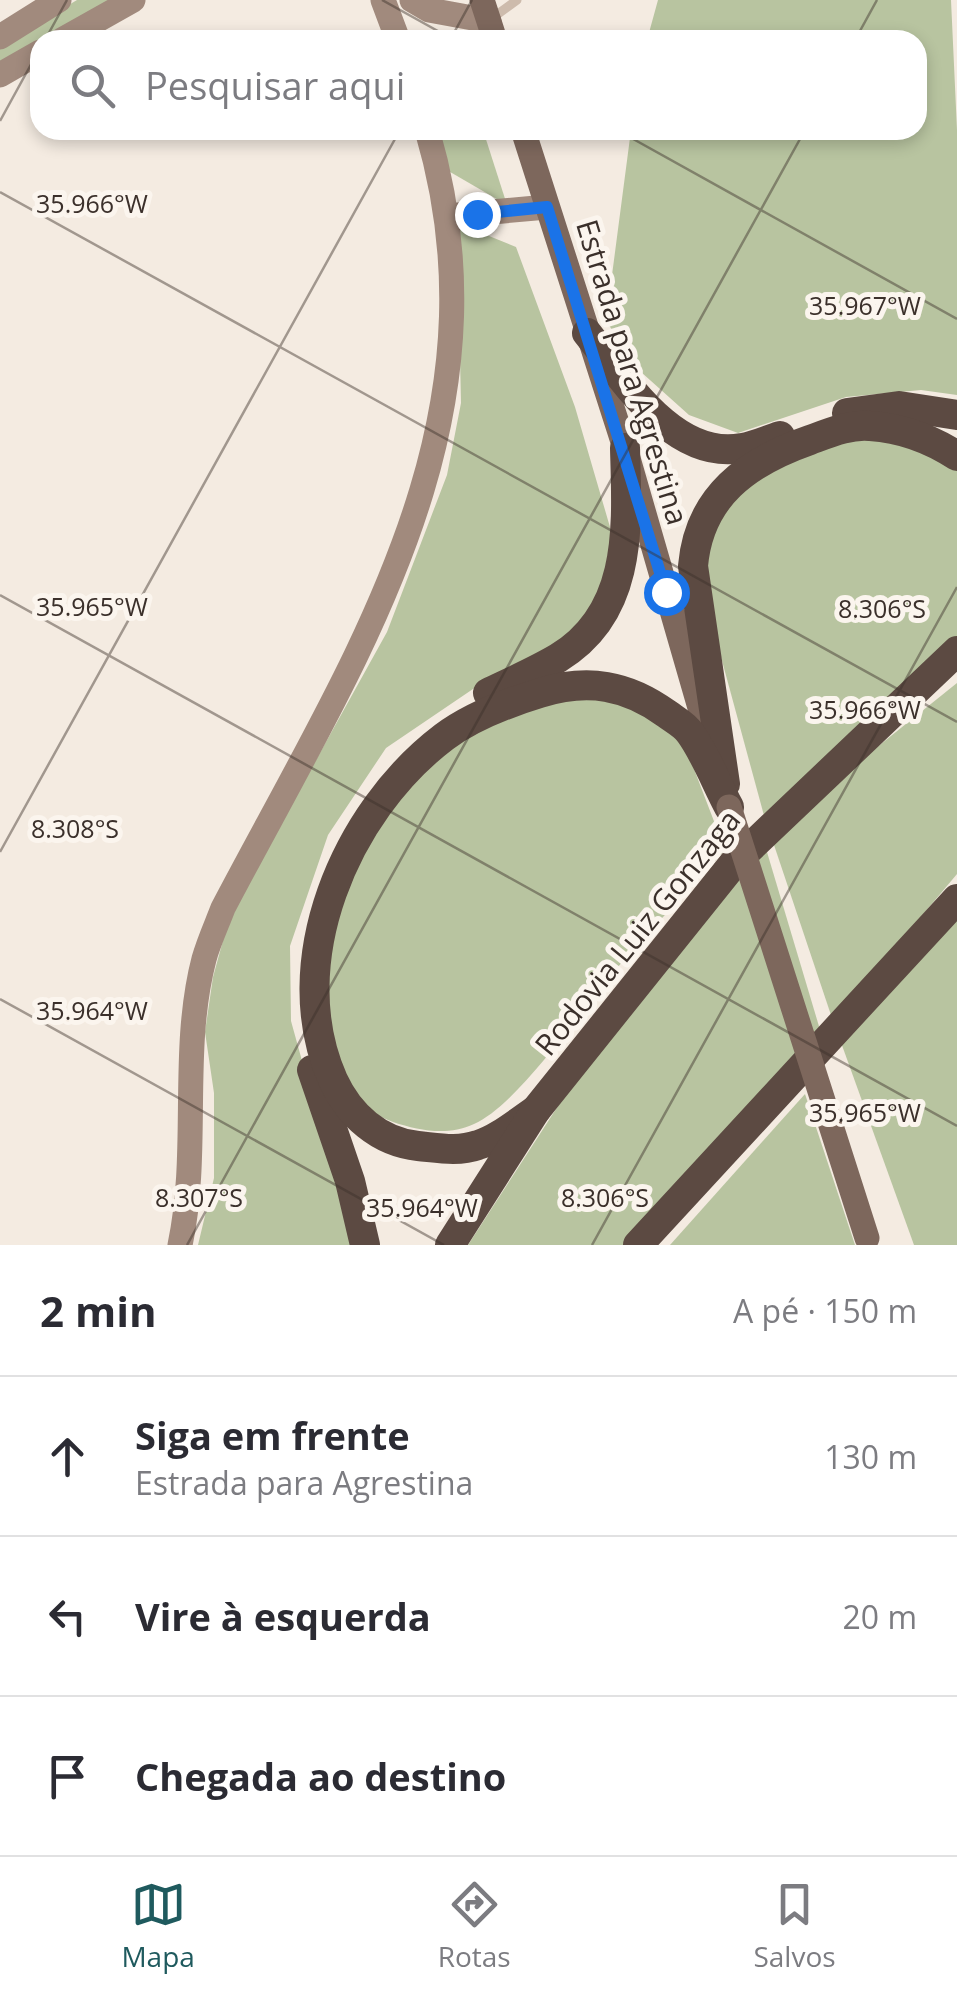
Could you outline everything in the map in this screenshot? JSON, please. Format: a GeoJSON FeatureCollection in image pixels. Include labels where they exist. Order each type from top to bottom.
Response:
{"type":"FeatureCollection","features":[{"type":"Feature","properties":{"kind":"highway"},"geometry":{"type":"LineString","coordinates":[[587,333],[642,402],[695,442],[712,447],[741,449],[853,411],[899,406],[957,415]]}},
{"type":"Feature","properties":{"kind":"highway"},"geometry":{"type":"LineString","coordinates":[[728,807],[693,566],[695,545],[710,503],[724,486],[775,452],[842,429],[866,425],[892,429],[934,441],[957,456]]}},
{"type":"Feature","properties":{"kind":"highway"},"geometry":{"type":"LineString","coordinates":[[365,1245],[303,1032],[301,958],[310,910],[344,832],[367,795],[409,744],[450,714],[560,656],[596,626],[626,551],[624,448]]}},
{"type":"Feature","properties":{"kind":"highway","name":"Rodovia Luiz Gonzaga"},"geometry":{"type":"LineString","coordinates":[[450,1245],[536,1110],[734,863],[957,651]]}},
{"type":"Feature","properties":{"kind":"highway"},"geometry":{"type":"LineString","coordinates":[[536,1110],[482,1144],[458,1150],[403,1145],[377,1133],[343,1101],[320,1050],[314,964],[331,897],[373,816],[390,790],[444,737],[521,699],[594,682],[639,694],[689,730],[728,807]]}},
{"type":"Feature","properties":{"kind":"highway"},"geometry":{"type":"LineString","coordinates":[[638,1245],[957,898]]}},
{"type":"Feature","properties":{"kind":"main road","name":"Estrada para Agrestina"},"geometry":{"type":"LineString","coordinates":[[526,140],[624,448],[728,807],[870,1243]]}},
{"type":"Feature","properties":{"kind":"street"},"geometry":{"type":"LineString","coordinates":[[0,37],[59,0]]}},
{"type":"Feature","properties":{"kind":"street"},"geometry":{"type":"LineString","coordinates":[[80,30],[133,0]]}},
{"type":"Feature","properties":{"kind":"street"},"geometry":{"type":"LineString","coordinates":[[382,0],[394,30]]}},
{"type":"Feature","properties":{"kind":"street"},"geometry":{"type":"LineString","coordinates":[[412,0],[429,10],[488,20]]}},
{"type":"Feature","properties":{"kind":"street"},"geometry":{"type":"LineString","coordinates":[[0,75],[30,58]]}},
{"type":"Feature","properties":{"kind":"street"},"geometry":{"type":"LineString","coordinates":[[180,1245],[192,1164],[195,1021],[205,957],[224,908],[374,624],[422,499],[447,384],[452,266],[447,216],[428,140]]}},
{"type":"Feature","properties":{"kind":"street"},"geometry":{"type":"LineString","coordinates":[[447,216],[547,207]]}},
{"type":"Feature","properties":{"kind":"lane"},"geometry":{"type":"LineString","coordinates":[[488,20],[517,0]]}},
{"type":"Feature","properties":{"kind":"green space"},"geometry":{"type":"Polygon","coordinates":[[[77,0],[116,0],[66,30],[30,30],[30,47],[0,69],[0,46],[77,0]]]}},
{"type":"Feature","properties":{"kind":"green space"},"geometry":{"type":"Polygon","coordinates":[[[658,0],[951,0],[957,130],[957,395],[921,390],[846,397],[738,433],[689,415],[641,372],[606,321],[630,140],[927,140],[927,30],[650,30],[658,0]]]}},
{"type":"Feature","properties":{"kind":"green space"},"geometry":{"type":"Polygon","coordinates":[[[436,140],[486,140],[507,205],[445,169],[436,140]]]}},
{"type":"Feature","properties":{"kind":"green space"},"geometry":{"type":"Polygon","coordinates":[[[457,223],[516,247],[575,407],[612,534],[596,614],[561,645],[473,689],[386,748],[328,835],[290,946],[291,1021],[353,1245],[198,1245],[214,1178],[214,1093],[205,1032],[213,977],[230,915],[387,632],[447,475],[461,403],[457,223]]]}},
{"type":"Feature","properties":{"kind":"green space"},"geometry":{"type":"Polygon","coordinates":[[[842,431],[957,459],[957,642],[766,823],[708,609],[701,545],[713,507],[842,431]]]}},
{"type":"Feature","properties":{"kind":"green space"},"geometry":{"type":"Polygon","coordinates":[[[957,683],[957,874],[833,1021],[770,833],[957,683]]]}},
{"type":"Feature","properties":{"kind":"green space"},"geometry":{"type":"Polygon","coordinates":[[[598,691],[681,735],[725,850],[617,968],[530,1076],[492,1113],[464,1128],[444,1131],[413,1128],[384,1118],[363,1102],[343,1070],[329,1029],[325,986],[330,942],[342,898],[361,856],[385,817],[413,783],[461,742],[518,715],[598,691]]]}},
{"type":"Feature","properties":{"kind":"green space"},"geometry":{"type":"Polygon","coordinates":[[[764,842],[821,1033],[627,1245],[468,1245],[580,1072],[764,842]]]}},
{"type":"Feature","properties":{"kind":"green space"},"geometry":{"type":"Polygon","coordinates":[[[957,914],[957,1245],[914,1245],[839,1037],[957,914]]]}},
{"type":"Feature","properties":{"kind":"green space"},"geometry":{"type":"Polygon","coordinates":[[[805,1094],[855,1245],[670,1245],[805,1094]]]}},
{"type":"Feature","properties":{"kind":"route"},"geometry":{"type":"LineString","coordinates":[[477,214],[547,207],[666,592]]}}]}
